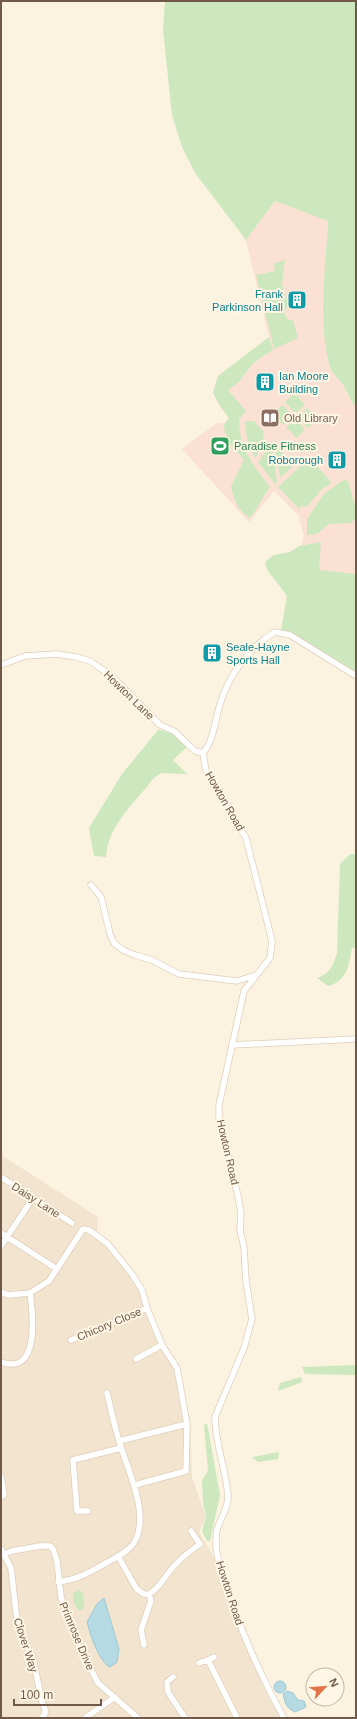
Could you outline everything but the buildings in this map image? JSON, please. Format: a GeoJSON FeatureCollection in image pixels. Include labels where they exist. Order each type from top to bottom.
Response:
{"type":"FeatureCollection","features":[{"type":"Feature","properties":{"kind":"street"},"geometry":{"type":"LineString","coordinates":[[203,752],[209,746],[220,702],[228,682],[253,648],[264,638],[275,632],[290,635],[356,676]]}},
{"type":"Feature","properties":{"kind":"street","name":"Howton Lane"},"geometry":{"type":"LineString","coordinates":[[1,665],[25,656],[57,654],[90,661],[113,677],[160,725],[174,731],[195,751],[203,752]]}},
{"type":"Feature","properties":{"kind":"street","name":"Howton Road"},"geometry":{"type":"LineString","coordinates":[[203,752],[206,770],[214,787],[246,838],[272,941],[270,958],[244,991],[221,1091],[219,1120],[241,1213],[240,1230],[244,1248],[246,1281],[252,1319],[244,1348],[215,1417],[215,1429],[221,1453],[228,1497],[224,1514],[217,1530],[216,1546],[220,1568],[246,1642],[262,1678],[284,1718]]}},
{"type":"Feature","properties":{"kind":"street"},"geometry":{"type":"LineString","coordinates":[[91,885],[101,897],[110,934],[114,943],[124,950],[152,960],[179,974],[237,981],[242,983],[244,991]]}},
{"type":"Feature","properties":{"kind":"street"},"geometry":{"type":"LineString","coordinates":[[237,981],[256,975]]}},
{"type":"Feature","properties":{"kind":"street"},"geometry":{"type":"LineString","coordinates":[[232,1045],[356,1039]]}},
{"type":"Feature","properties":{"kind":"street","name":"Daisy Lane"},"geometry":{"type":"LineString","coordinates":[[1,1177],[72,1223]]}},
{"type":"Feature","properties":{"kind":"street"},"geometry":{"type":"LineString","coordinates":[[1,1246],[33,1198]]}},
{"type":"Feature","properties":{"kind":"street"},"geometry":{"type":"LineString","coordinates":[[1,1292],[8,1295],[30,1293],[49,1281],[83,1229],[86,1228],[108,1244],[132,1274],[142,1290],[147,1308],[162,1345],[177,1368],[187,1424],[186,1471],[135,1485]]}},
{"type":"Feature","properties":{"kind":"street"},"geometry":{"type":"LineString","coordinates":[[1,1233],[57,1269]]}},
{"type":"Feature","properties":{"kind":"street"},"geometry":{"type":"LineString","coordinates":[[1,1362],[10,1364],[19,1362],[28,1353],[32,1338],[30,1293]]}},
{"type":"Feature","properties":{"kind":"street","name":"Chicory Close"},"geometry":{"type":"LineString","coordinates":[[71,1340],[147,1308]]}},
{"type":"Feature","properties":{"kind":"street"},"geometry":{"type":"LineString","coordinates":[[136,1359],[162,1345]]}},
{"type":"Feature","properties":{"kind":"street"},"geometry":{"type":"LineString","coordinates":[[58,1582],[72,1580],[83,1576],[118,1556],[135,1542],[141,1526],[135,1485],[121,1448],[108,1393]]}},
{"type":"Feature","properties":{"kind":"street"},"geometry":{"type":"LineString","coordinates":[[119,1441],[187,1424]]}},
{"type":"Feature","properties":{"kind":"street"},"geometry":{"type":"LineString","coordinates":[[88,1510],[77,1511],[73,1460],[121,1448]]}},
{"type":"Feature","properties":{"kind":"street"},"geometry":{"type":"LineString","coordinates":[[1,1477],[3,1496]]}},
{"type":"Feature","properties":{"kind":"street"},"geometry":{"type":"LineString","coordinates":[[149,1594],[159,1585],[175,1564],[200,1544],[191,1531]]}},
{"type":"Feature","properties":{"kind":"street","name":"Primrose Drive"},"geometry":{"type":"LineString","coordinates":[[2,1552],[50,1546],[53,1549],[57,1562],[58,1582],[61,1597],[79,1646],[98,1683],[115,1697]]}},
{"type":"Feature","properties":{"kind":"street","name":"Clover Way"},"geometry":{"type":"LineString","coordinates":[[2,1552],[11,1568],[17,1620],[22,1637],[33,1658],[42,1702],[46,1709],[42,1718]]}},
{"type":"Feature","properties":{"kind":"street"},"geometry":{"type":"LineString","coordinates":[[118,1556],[136,1588],[140,1592],[149,1594]]}},
{"type":"Feature","properties":{"kind":"street"},"geometry":{"type":"LineString","coordinates":[[144,1645],[141,1630],[151,1600],[149,1594]]}},
{"type":"Feature","properties":{"kind":"street"},"geometry":{"type":"LineString","coordinates":[[199,1663],[214,1657]]}},
{"type":"Feature","properties":{"kind":"street"},"geometry":{"type":"LineString","coordinates":[[208,1660],[237,1718]]}},
{"type":"Feature","properties":{"kind":"street"},"geometry":{"type":"LineString","coordinates":[[173,1677],[167,1682],[168,1692],[185,1718]]}},
{"type":"Feature","properties":{"kind":"street"},"geometry":{"type":"LineString","coordinates":[[85,1718],[115,1697],[138,1718]]}},
{"type":"Feature","properties":{"kind":"shaded area"},"geometry":{"type":"Polygon","coordinates":[[[275,201],[328,221],[324,293],[324,331],[330,368],[356,407],[356,673],[289,586],[304,536],[299,516],[274,491],[249,522],[182,449],[217,423],[225,423],[229,418],[213,393],[218,376],[269,337],[246,240],[275,201]]]}},
{"type":"Feature","properties":{"kind":"shaded area"},"geometry":{"type":"Polygon","coordinates":[[[1,1155],[98,1217],[97,1232],[132,1270],[151,1310],[159,1334],[177,1363],[190,1420],[192,1477],[206,1517],[199,1532],[221,1570],[244,1643],[266,1693],[281,1718],[1,1718],[1,1155]]]}},
{"type":"Feature","properties":{"kind":"green space"},"geometry":{"type":"Polygon","coordinates":[[[165,1],[356,1],[356,407],[344,386],[331,370],[326,349],[323,294],[328,221],[275,201],[246,240],[195,173],[182,147],[172,115],[163,30],[165,1]]]}},
{"type":"Feature","properties":{"kind":"green space"},"geometry":{"type":"Polygon","coordinates":[[[285,260],[282,284],[288,304],[284,312],[288,320],[293,320],[298,338],[274,349],[256,275],[275,271],[274,263],[285,260]]]}},
{"type":"Feature","properties":{"kind":"green space"},"geometry":{"type":"Polygon","coordinates":[[[269,337],[273,350],[260,358],[250,367],[239,382],[228,390],[246,411],[239,419],[241,439],[244,448],[253,464],[270,487],[250,518],[239,508],[233,496],[231,486],[244,460],[230,444],[223,426],[229,418],[213,393],[218,376],[269,337]]]}},
{"type":"Feature","properties":{"kind":"green space"},"geometry":{"type":"Polygon","coordinates":[[[295,393],[305,405],[297,412],[294,412],[285,402],[295,393]]]}},
{"type":"Feature","properties":{"kind":"green space"},"geometry":{"type":"Polygon","coordinates":[[[283,405],[291,414],[291,417],[283,425],[273,413],[283,405]]]}},
{"type":"Feature","properties":{"kind":"green space"},"geometry":{"type":"Polygon","coordinates":[[[307,408],[318,419],[308,428],[299,418],[307,408]]]}},
{"type":"Feature","properties":{"kind":"green space"},"geometry":{"type":"Polygon","coordinates":[[[294,420],[297,420],[305,430],[296,438],[286,427],[294,420]]]}},
{"type":"Feature","properties":{"kind":"green space"},"geometry":{"type":"Polygon","coordinates":[[[245,421],[254,421],[264,432],[263,441],[265,444],[255,458],[248,440],[245,421]]]}},
{"type":"Feature","properties":{"kind":"green space"},"geometry":{"type":"Polygon","coordinates":[[[277,446],[294,465],[280,478],[275,447],[277,446]]]}},
{"type":"Feature","properties":{"kind":"green space"},"geometry":{"type":"Polygon","coordinates":[[[269,447],[272,447],[277,482],[275,484],[258,462],[269,447]]]}},
{"type":"Feature","properties":{"kind":"green space"},"geometry":{"type":"Polygon","coordinates":[[[306,461],[312,467],[316,465],[332,483],[321,490],[307,507],[301,506],[299,509],[278,487],[306,461]]]}},
{"type":"Feature","properties":{"kind":"green space"},"geometry":{"type":"Polygon","coordinates":[[[345,479],[349,483],[354,503],[356,503],[356,518],[351,523],[329,524],[317,534],[307,535],[307,519],[324,494],[345,479]]]}},
{"type":"Feature","properties":{"kind":"green space"},"geometry":{"type":"Polygon","coordinates":[[[321,542],[319,570],[356,574],[356,674],[292,633],[281,630],[287,596],[268,571],[265,564],[267,560],[274,555],[290,552],[299,546],[321,542]]]}},
{"type":"Feature","properties":{"kind":"green space"},"geometry":{"type":"Polygon","coordinates":[[[158,730],[174,735],[187,747],[173,760],[187,774],[161,773],[153,779],[117,825],[108,845],[106,857],[94,856],[89,828],[122,774],[158,730]]]}},
{"type":"Feature","properties":{"kind":"green space"},"geometry":{"type":"Polygon","coordinates":[[[350,854],[356,854],[356,949],[352,947],[344,976],[335,984],[328,986],[317,978],[328,971],[337,953],[340,864],[350,854]]]}},
{"type":"Feature","properties":{"kind":"green space"},"geometry":{"type":"Polygon","coordinates":[[[356,1365],[356,1375],[305,1374],[302,1367],[356,1365]]]}},
{"type":"Feature","properties":{"kind":"green space"},"geometry":{"type":"Polygon","coordinates":[[[301,1377],[302,1382],[278,1391],[280,1383],[301,1377]]]}},
{"type":"Feature","properties":{"kind":"green space"},"geometry":{"type":"Polygon","coordinates":[[[207,1423],[220,1495],[210,1541],[207,1541],[202,1531],[206,1517],[203,1503],[202,1480],[208,1471],[204,1425],[207,1423]]]}},
{"type":"Feature","properties":{"kind":"green space"},"geometry":{"type":"Polygon","coordinates":[[[279,1452],[278,1459],[258,1462],[252,1457],[279,1452]]]}},
{"type":"Feature","properties":{"kind":"green space"},"geometry":{"type":"Polygon","coordinates":[[[80,1590],[83,1594],[84,1608],[80,1611],[75,1606],[73,1593],[80,1590]]]}},
{"type":"Feature","properties":{"kind":"water"},"geometry":{"type":"Polygon","coordinates":[[[104,1598],[119,1649],[117,1662],[110,1667],[102,1660],[87,1622],[97,1604],[104,1598]]]}},
{"type":"Feature","properties":{"kind":"water"},"geometry":{"type":"Polygon","coordinates":[[[278,1681],[282,1681],[286,1687],[282,1693],[278,1693],[274,1689],[274,1685],[278,1681]]]}},
{"type":"Feature","properties":{"kind":"water"},"geometry":{"type":"Polygon","coordinates":[[[287,1691],[293,1693],[298,1700],[304,1701],[306,1707],[295,1712],[285,1703],[283,1694],[287,1691]]]}},
{"type":"Feature","properties":{"kind":"place","name":"Frank Parkinson Hall"},"geometry":{"type":"Point","coordinates":[297,300]}},
{"type":"Feature","properties":{"kind":"place","name":"Ian Moore Building"},"geometry":{"type":"Point","coordinates":[265,382]}},
{"type":"Feature","properties":{"kind":"place","name":"Old Library"},"geometry":{"type":"Point","coordinates":[270,418]}},
{"type":"Feature","properties":{"kind":"place","name":"Paradise Fitness"},"geometry":{"type":"Point","coordinates":[220,446]}},
{"type":"Feature","properties":{"kind":"place","name":"Roborough"},"geometry":{"type":"Point","coordinates":[337,460]}},
{"type":"Feature","properties":{"kind":"place","name":"Seale-Hayne Sports Hall"},"geometry":{"type":"Point","coordinates":[212,653]}}]}
